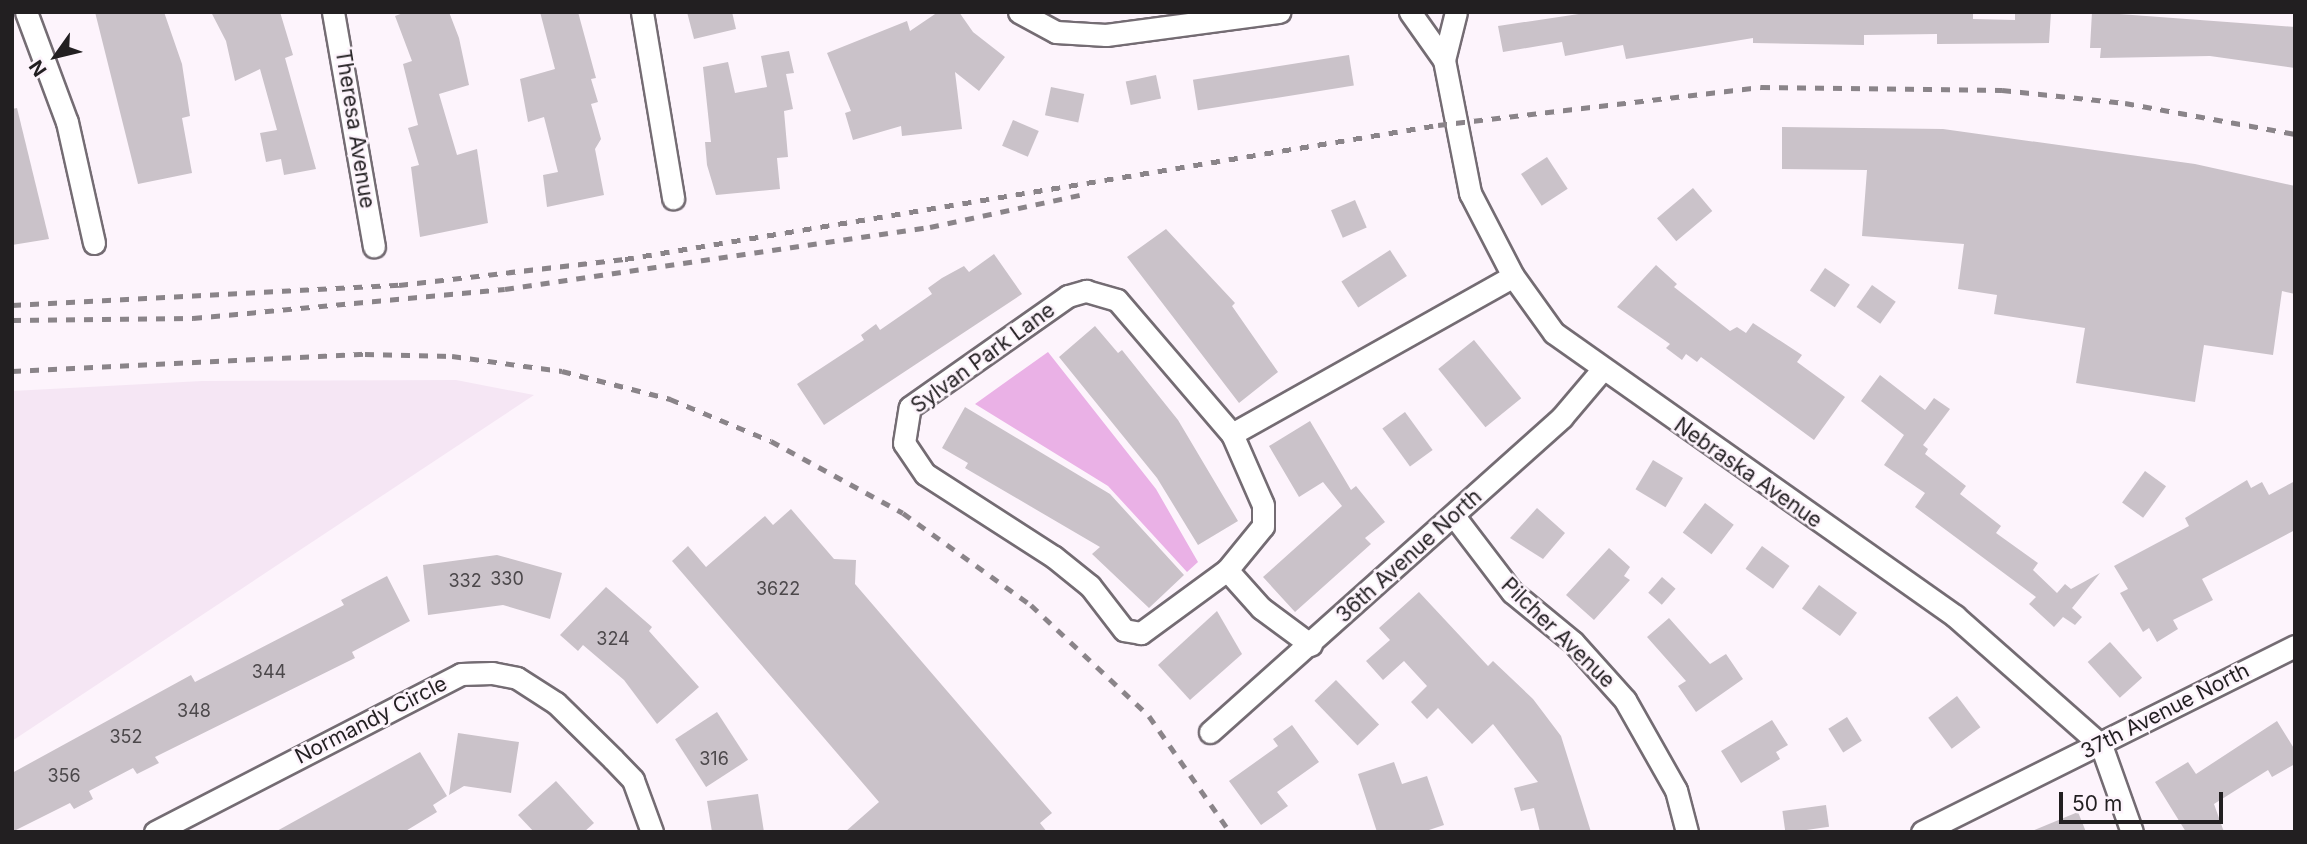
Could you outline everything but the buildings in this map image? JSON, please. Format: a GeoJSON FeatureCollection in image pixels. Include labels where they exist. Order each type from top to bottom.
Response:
{"type":"FeatureCollection","features":[{"type":"Feature","properties":{"kind":"street"},"geometry":{"type":"LineString","coordinates":[[26,12],[67,122],[94,243]]}},
{"type":"Feature","properties":{"kind":"street","name":"Theresa Avenue"},"geometry":{"type":"LineString","coordinates":[[334,12],[374,246]]}},
{"type":"Feature","properties":{"kind":"street"},"geometry":{"type":"LineString","coordinates":[[642,12],[673,198]]}},
{"type":"Feature","properties":{"kind":"street"},"geometry":{"type":"LineString","coordinates":[[1019,12],[1056,32],[1106,36],[1279,12]]}},
{"type":"Feature","properties":{"kind":"street"},"geometry":{"type":"LineString","coordinates":[[1410,12],[1444,60]]}},
{"type":"Feature","properties":{"kind":"street"},"geometry":{"type":"LineString","coordinates":[[1444,60],[1456,12]]}},
{"type":"Feature","properties":{"kind":"street","name":"Nebraska Avenue"},"geometry":{"type":"LineString","coordinates":[[1444,60],[1470,192],[1513,276],[1554,333],[1601,371],[1955,616],[2101,745],[2132,832]]}},
{"type":"Feature","properties":{"kind":"street"},"geometry":{"type":"LineString","coordinates":[[1232,434],[1513,276]]}},
{"type":"Feature","properties":{"kind":"street","name":"Sylvan Park Lane"},"geometry":{"type":"LineString","coordinates":[[1086,291],[1117,300],[1232,434],[1263,505],[1263,526],[1227,570],[1141,633],[1124,630],[1090,586],[1054,557],[925,474],[909,455],[903,431],[909,407],[1068,296],[1086,291]]}},
{"type":"Feature","properties":{"kind":"street","name":"36th Avenue North"},"geometry":{"type":"LineString","coordinates":[[1210,732],[1311,645],[1562,417],[1601,371]]}},
{"type":"Feature","properties":{"kind":"street","name":"Pilcher Avenue"},"geometry":{"type":"LineString","coordinates":[[1454,516],[1512,593],[1573,642],[1625,700],[1676,790],[1687,832]]}},
{"type":"Feature","properties":{"kind":"street"},"geometry":{"type":"LineString","coordinates":[[1227,570],[1261,608],[1311,645]]}},
{"type":"Feature","properties":{"kind":"street","name":"37th Avenue North"},"geometry":{"type":"LineString","coordinates":[[1922,832],[2295,646]]}},
{"type":"Feature","properties":{"kind":"street","name":"Normandy Circle"},"geometry":{"type":"LineString","coordinates":[[155,832],[461,674],[492,673],[517,678],[556,703],[613,759],[634,780],[652,832]]}},
{"type":"Feature","properties":{"kind":"shaded area"},"geometry":{"type":"Polygon","coordinates":[[[1048,352],[1156,489],[1198,562],[1187,572],[1108,486],[975,404],[1048,352]]]}},
{"type":"Feature","properties":{"kind":"shaded area"},"geometry":{"type":"Polygon","coordinates":[[[456,380],[534,395],[12,741],[12,391],[202,381],[456,380]]]}},
{"type":"Feature","properties":{"kind":"railway"},"geometry":{"type":"LineString","coordinates":[[12,305],[399,285],[625,259],[1438,125],[1761,87],[2002,90],[2125,103],[2295,134]]}},
{"type":"Feature","properties":{"kind":"railway"},"geometry":{"type":"LineString","coordinates":[[12,320],[193,318],[505,289],[930,227],[1084,194]]}},
{"type":"Feature","properties":{"kind":"railway"},"geometry":{"type":"LineString","coordinates":[[12,371],[365,354],[452,356],[562,371],[670,399],[771,441],[903,513],[1031,605],[1149,716],[1230,832]]}}]}
